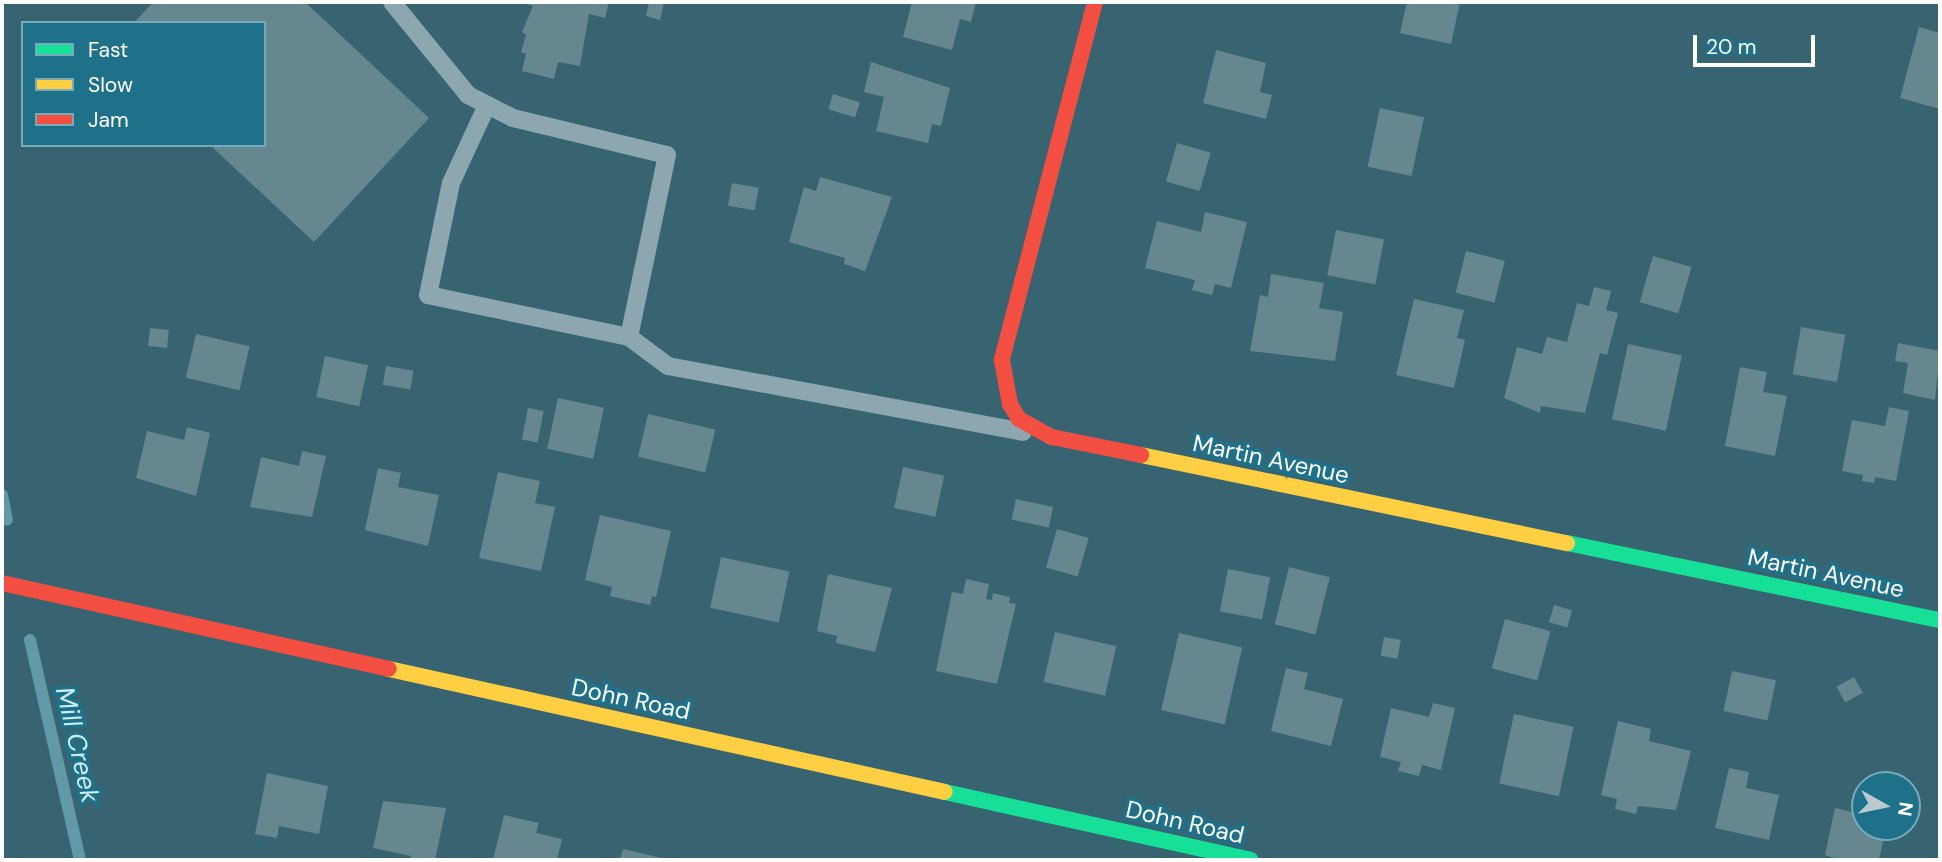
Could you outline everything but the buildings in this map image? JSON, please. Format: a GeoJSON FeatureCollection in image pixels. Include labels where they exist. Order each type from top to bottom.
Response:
{"type":"FeatureCollection","features":[{"type":"Feature","properties":{"kind":"street","name":"Martin Avenue"},"geometry":{"type":"LineString","coordinates":[[1095,2],[1002,360],[1010,404],[1019,419],[1052,438],[1940,620]]}},
{"type":"Feature","properties":{"kind":"street","name":"Dohn Road"},"geometry":{"type":"LineString","coordinates":[[2,583],[1251,860]]}},
{"type":"Feature","properties":{"kind":"lane"},"geometry":{"type":"LineString","coordinates":[[392,2],[468,96],[513,118],[667,155],[629,337]]}},
{"type":"Feature","properties":{"kind":"lane"},"geometry":{"type":"LineString","coordinates":[[487,105],[452,183],[428,295],[629,337],[668,366],[1052,438]]}},
{"type":"Feature","properties":{"kind":"waterway","name":"Mill Creek"},"geometry":{"type":"LineString","coordinates":[[2,495],[7,520]]}},
{"type":"Feature","properties":{"kind":"waterway","name":"Mill Creek"},"geometry":{"type":"LineString","coordinates":[[30,640],[80,860]]}},
{"type":"Feature","properties":{"kind":"traffic: fast"},"geometry":{"type":"LineString","coordinates":[[1567,543],[1940,620]]}},
{"type":"Feature","properties":{"kind":"traffic: fast"},"geometry":{"type":"LineString","coordinates":[[945,792],[1251,860]]}},
{"type":"Feature","properties":{"kind":"traffic: slow"},"geometry":{"type":"LineString","coordinates":[[1141,455],[1567,543]]}},
{"type":"Feature","properties":{"kind":"traffic: slow"},"geometry":{"type":"LineString","coordinates":[[389,669],[945,792]]}},
{"type":"Feature","properties":{"kind":"traffic: jam"},"geometry":{"type":"LineString","coordinates":[[1095,2],[1002,360],[1010,404],[1019,419],[1052,437],[1141,455]]}},
{"type":"Feature","properties":{"kind":"traffic: jam"},"geometry":{"type":"LineString","coordinates":[[2,583],[389,669]]}}]}
